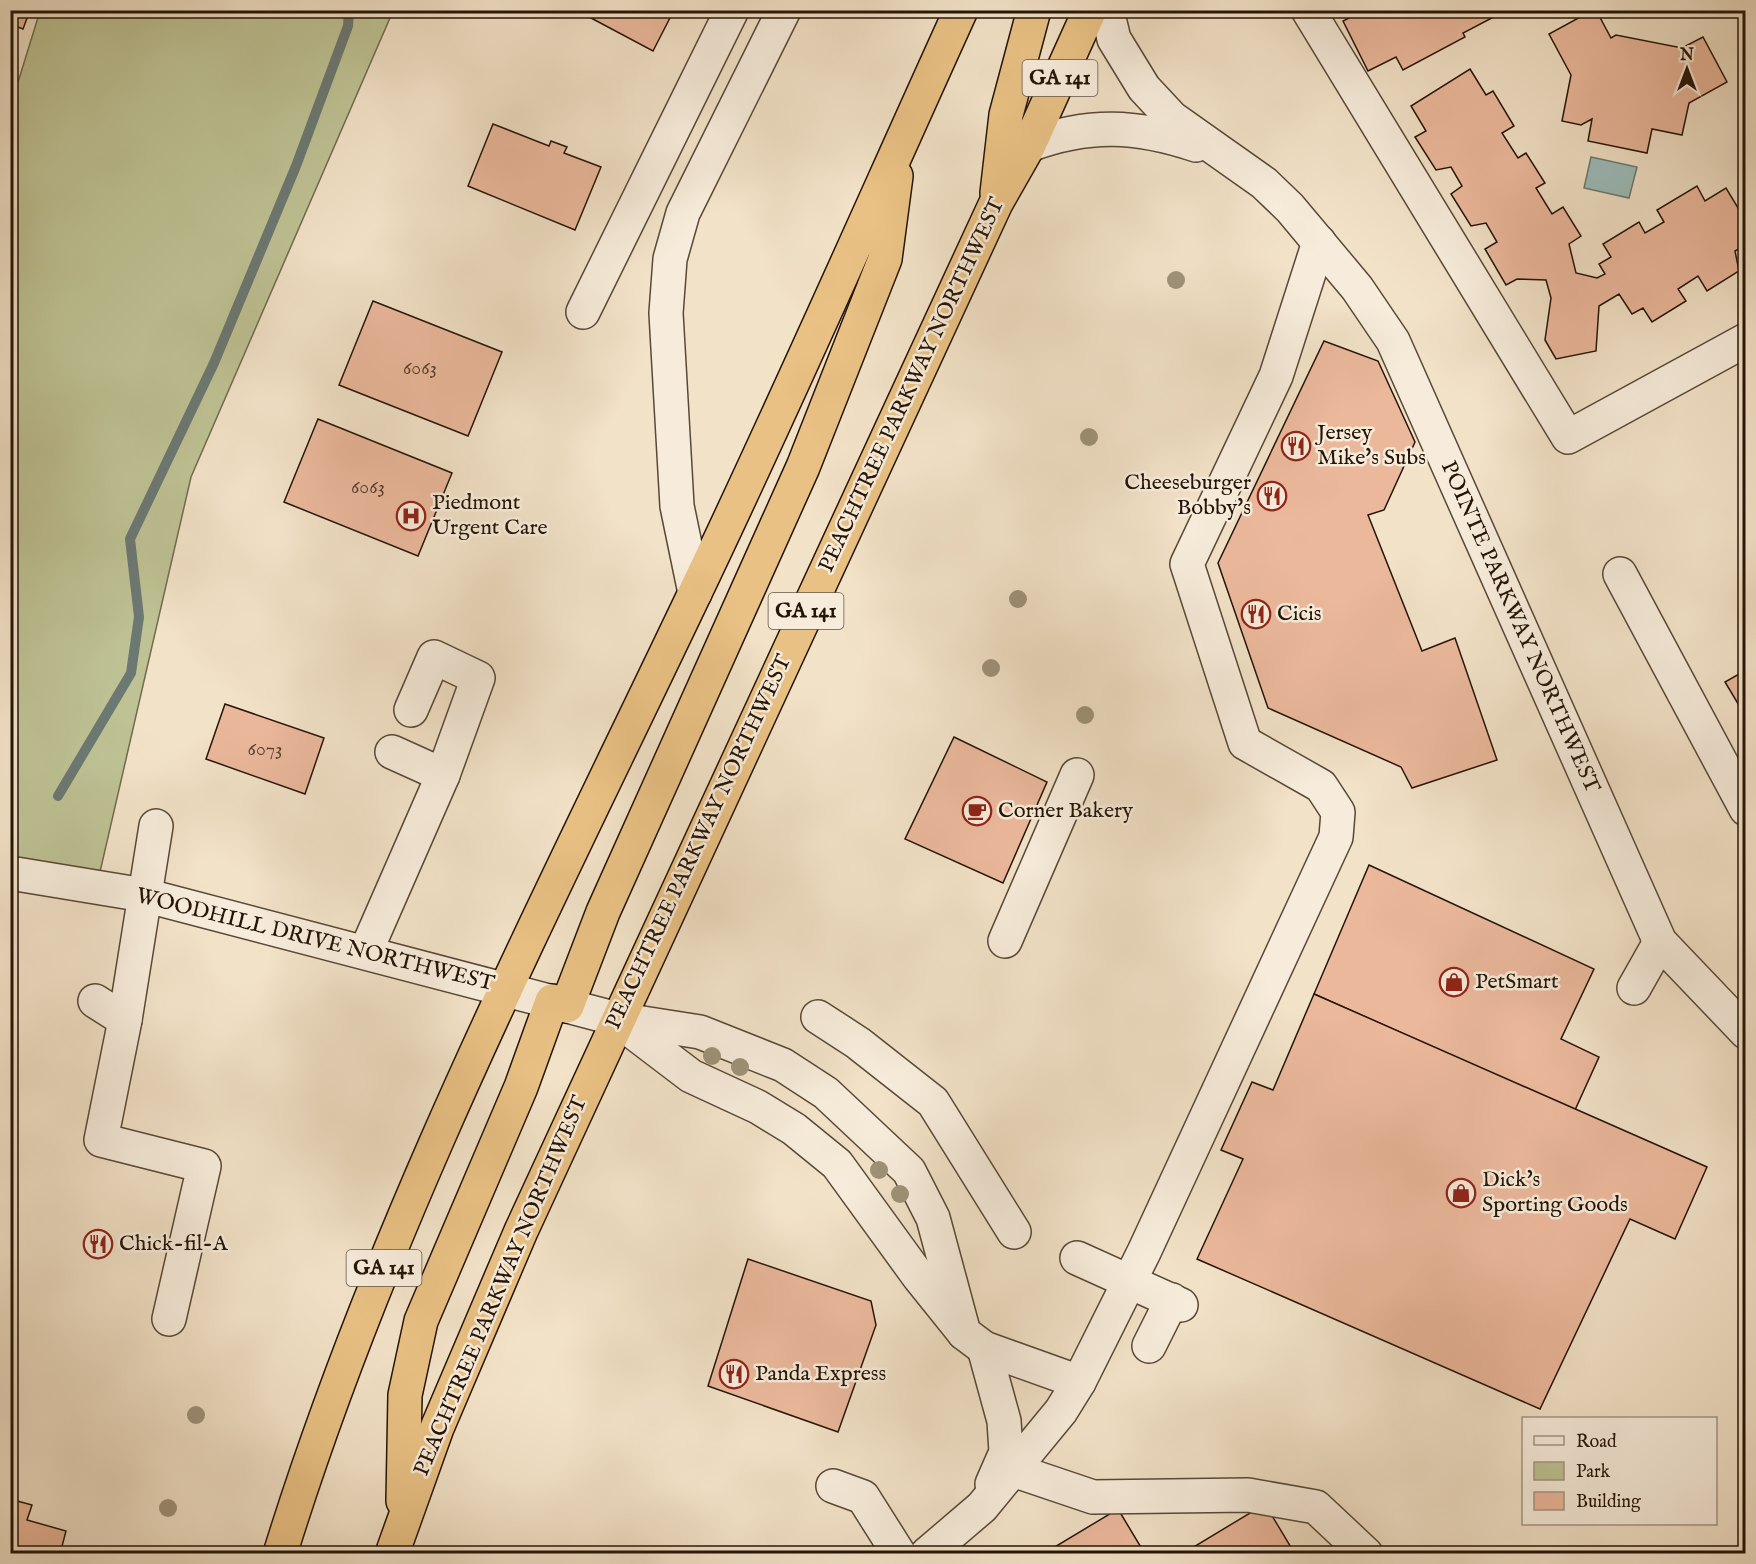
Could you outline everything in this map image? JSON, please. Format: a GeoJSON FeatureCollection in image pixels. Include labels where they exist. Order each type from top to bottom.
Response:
{"type":"FeatureCollection","features":[{"type":"Feature","properties":{"kind":"highway","name":"GA 141"},"geometry":{"type":"LineString","coordinates":[[280,1554],[342,1371],[394,1242],[505,989],[695,593],[961,10]]}},
{"type":"Feature","properties":{"kind":"highway"},"geometry":{"type":"LineString","coordinates":[[996,203],[1006,115],[1035,10]]}},
{"type":"Feature","properties":{"kind":"highway","name":"PEACHTREE PARKWAY NORTHWEST"},"geometry":{"type":"LineString","coordinates":[[392,1554],[437,1428],[479,1326],[616,1019],[996,203],[1029,145],[1090,10]]}},
{"type":"Feature","properties":{"kind":"highway"},"geometry":{"type":"LineString","coordinates":[[403,1521],[402,1442],[405,1395],[421,1321],[521,1087],[603,912],[803,467],[885,259],[900,144]]}},
{"type":"Feature","properties":{"kind":"street"},"geometry":{"type":"LineString","coordinates":[[583,312],[732,10]]}},
{"type":"Feature","properties":{"kind":"street","name":"POINTE PARKWAY NORTHWEST"},"geometry":{"type":"LineString","coordinates":[[1107,10],[1119,49],[1144,88],[1172,118],[1215,151],[1264,183],[1319,242],[1357,288],[1393,341],[1660,942],[1746,1032]]}},
{"type":"Feature","properties":{"kind":"street"},"geometry":{"type":"LineString","coordinates":[[1308,10],[1568,438],[1746,340]]}},
{"type":"Feature","properties":{"kind":"street"},"geometry":{"type":"LineString","coordinates":[[695,593],[677,506],[666,313],[670,259],[683,213],[781,11]]}},
{"type":"Feature","properties":{"kind":"street","name":"POINTE PARKWAY NORTHWEST"},"geometry":{"type":"LineString","coordinates":[[1029,145],[1059,134],[1097,128],[1128,128],[1167,135],[1215,151]]}},
{"type":"Feature","properties":{"kind":"street"},"geometry":{"type":"LineString","coordinates":[[927,1554],[982,1507],[1061,1411],[1079,1382],[1130,1280],[1336,837],[1338,812],[1322,786],[1245,743],[1187,564],[1276,376],[1319,242]]}},
{"type":"Feature","properties":{"kind":"street"},"geometry":{"type":"LineString","coordinates":[[1620,574],[1746,809]]}},
{"type":"Feature","properties":{"kind":"street"},"geometry":{"type":"LineString","coordinates":[[366,951],[443,775],[478,678],[434,657],[411,710]]}},
{"type":"Feature","properties":{"kind":"street"},"geometry":{"type":"LineString","coordinates":[[392,752],[443,775]]}},
{"type":"Feature","properties":{"kind":"street"},"geometry":{"type":"LineString","coordinates":[[1005,941],[1077,775]]}},
{"type":"Feature","properties":{"kind":"street"},"geometry":{"type":"LineString","coordinates":[[156,826],[125,1020],[101,1140],[204,1166],[169,1319]]}},
{"type":"Feature","properties":{"kind":"street","name":"WOODHILL DRIVE NORTHWEST"},"geometry":{"type":"LineString","coordinates":[[10,873],[144,896],[366,951],[616,1019],[700,1032],[783,1065],[826,1093],[909,1172],[933,1218],[1004,1421],[1006,1452],[982,1507]]}},
{"type":"Feature","properties":{"kind":"street"},"geometry":{"type":"LineString","coordinates":[[1634,988],[1660,942]]}},
{"type":"Feature","properties":{"kind":"street"},"geometry":{"type":"LineString","coordinates":[[94,1001],[125,1020]]}},
{"type":"Feature","properties":{"kind":"street"},"geometry":{"type":"LineString","coordinates":[[819,1017],[858,1043],[933,1102],[1014,1232]]}},
{"type":"Feature","properties":{"kind":"street"},"geometry":{"type":"LineString","coordinates":[[616,1019],[691,1076],[758,1107],[794,1129],[837,1164],[919,1277],[974,1340],[1079,1382]]}},
{"type":"Feature","properties":{"kind":"street"},"geometry":{"type":"LineString","coordinates":[[1077,1258],[1176,1302],[1149,1346]]}},
{"type":"Feature","properties":{"kind":"street"},"geometry":{"type":"LineString","coordinates":[[1013,1470],[1093,1497],[1248,1495],[1316,1507],[1366,1554]]}},
{"type":"Feature","properties":{"kind":"street"},"geometry":{"type":"LineString","coordinates":[[833,1486],[863,1497],[899,1554]]}},
{"type":"Feature","properties":{"kind":"green space"},"geometry":{"type":"Polygon","coordinates":[[[40,11],[393,11],[191,477],[100,872],[11,864],[10,108],[40,11]]]}},
{"type":"Feature","properties":{"kind":"water"},"geometry":{"type":"Polygon","coordinates":[[[1591,157],[1637,167],[1629,198],[1584,188],[1591,157]]]}},
{"type":"Feature","properties":{"kind":"building"},"geometry":{"type":"Polygon","coordinates":[[[10,10],[30,10],[23,29],[10,24],[10,10]]]}},
{"type":"Feature","properties":{"kind":"building"},"geometry":{"type":"Polygon","coordinates":[[[576,10],[674,10],[653,51],[576,10]]]}},
{"type":"Feature","properties":{"kind":"building"},"geometry":{"type":"Polygon","coordinates":[[[1364,10],[1507,10],[1463,33],[1465,37],[1403,70],[1396,57],[1368,71],[1343,21],[1364,10]]]}},
{"type":"Feature","properties":{"kind":"building"},"geometry":{"type":"Polygon","coordinates":[[[1596,10],[1611,38],[1616,35],[1682,48],[1703,37],[1727,82],[1689,103],[1682,135],[1652,129],[1647,153],[1588,141],[1592,119],[1581,125],[1562,121],[1571,75],[1549,34],[1596,10]]]}},
{"type":"Feature","properties":{"kind":"building"},"geometry":{"type":"Polygon","coordinates":[[[1470,69],[1486,95],[1493,91],[1514,126],[1502,133],[1518,158],[1526,153],[1545,183],[1536,188],[1552,214],[1563,207],[1581,236],[1569,244],[1576,273],[1597,278],[1605,274],[1599,264],[1611,257],[1603,244],[1639,222],[1645,233],[1664,222],[1657,210],[1697,186],[1705,201],[1726,188],[1746,221],[1746,245],[1735,251],[1739,271],[1707,291],[1698,276],[1678,289],[1686,301],[1652,322],[1643,308],[1632,314],[1619,294],[1599,306],[1596,351],[1556,359],[1545,340],[1551,298],[1546,280],[1517,279],[1506,285],[1485,249],[1497,242],[1486,223],[1471,226],[1451,194],[1462,186],[1451,167],[1436,170],[1415,137],[1426,131],[1411,106],[1470,69]]]}},
{"type":"Feature","properties":{"kind":"building"},"geometry":{"type":"Polygon","coordinates":[[[493,124],[549,146],[551,141],[567,147],[564,153],[601,167],[575,230],[468,186],[493,124]]]}},
{"type":"Feature","properties":{"kind":"building"},"geometry":{"type":"Polygon","coordinates":[[[373,301],[502,352],[468,436],[339,385],[373,301]]]}},
{"type":"Feature","properties":{"kind":"building"},"geometry":{"type":"Polygon","coordinates":[[[1324,341],[1378,361],[1415,442],[1384,510],[1368,515],[1422,651],[1455,638],[1497,760],[1412,788],[1401,767],[1268,708],[1218,563],[1324,341]]]}},
{"type":"Feature","properties":{"kind":"building"},"geometry":{"type":"Polygon","coordinates":[[[318,419],[452,473],[418,556],[284,502],[318,419]]]}},
{"type":"Feature","properties":{"kind":"building"},"geometry":{"type":"Polygon","coordinates":[[[1746,670],[1746,717],[1725,682],[1746,670]]]}},
{"type":"Feature","properties":{"kind":"building"},"geometry":{"type":"Polygon","coordinates":[[[225,704],[324,738],[305,794],[206,759],[225,704]]]}},
{"type":"Feature","properties":{"kind":"building","name":"Corner Bakery"},"geometry":{"type":"Polygon","coordinates":[[[954,737],[1047,782],[1003,883],[905,839],[954,737]]]}},
{"type":"Feature","properties":{"kind":"building","name":"PetSmart"},"geometry":{"type":"Polygon","coordinates":[[[1369,865],[1594,969],[1561,1039],[1599,1057],[1575,1110],[1314,994],[1369,865]]]}},
{"type":"Feature","properties":{"kind":"building","name":"Dick's Sporting Goods"},"geometry":{"type":"Polygon","coordinates":[[[1314,994],[1707,1167],[1675,1239],[1630,1219],[1540,1409],[1197,1259],[1243,1159],[1221,1150],[1252,1082],[1273,1090],[1314,994]]]}},
{"type":"Feature","properties":{"kind":"building"},"geometry":{"type":"Polygon","coordinates":[[[748,1259],[871,1301],[876,1325],[838,1432],[708,1386],[748,1259]]]}},
{"type":"Feature","properties":{"kind":"building"},"geometry":{"type":"Polygon","coordinates":[[[10,1499],[32,1505],[27,1520],[66,1531],[60,1554],[10,1554],[10,1499]]]}},
{"type":"Feature","properties":{"kind":"building"},"geometry":{"type":"Polygon","coordinates":[[[1265,1504],[1295,1554],[1182,1554],[1265,1504]]]}},
{"type":"Feature","properties":{"kind":"building"},"geometry":{"type":"Polygon","coordinates":[[[1118,1509],[1145,1554],[1043,1554],[1118,1509]]]}},
{"type":"Feature","properties":{"kind":"waterway"},"geometry":{"type":"LineString","coordinates":[[58,796],[131,673],[139,617],[130,539],[214,363],[296,166],[348,26],[349,10]]}},
{"type":"Feature","properties":{"kind":"place","name":"Jersey Mike's Subs"},"geometry":{"type":"Point","coordinates":[1296,446]}},
{"type":"Feature","properties":{"kind":"place","name":"Cheeseburger Bobby's"},"geometry":{"type":"Point","coordinates":[1272,496]}},
{"type":"Feature","properties":{"kind":"place","name":"Piedmont Urgent Care"},"geometry":{"type":"Point","coordinates":[411,516]}},
{"type":"Feature","properties":{"kind":"place","name":"Cicis"},"geometry":{"type":"Point","coordinates":[1256,614]}},
{"type":"Feature","properties":{"kind":"place","name":"Corner Bakery"},"geometry":{"type":"Point","coordinates":[977,811]}},
{"type":"Feature","properties":{"kind":"place","name":"PetSmart"},"geometry":{"type":"Point","coordinates":[1454,982]}},
{"type":"Feature","properties":{"kind":"place","name":"Dick's Sporting Goods"},"geometry":{"type":"Point","coordinates":[1461,1193]}},
{"type":"Feature","properties":{"kind":"place","name":"Chick-fil-A"},"geometry":{"type":"Point","coordinates":[98,1244]}},
{"type":"Feature","properties":{"kind":"place","name":"Panda Express"},"geometry":{"type":"Point","coordinates":[734,1374]}}]}
